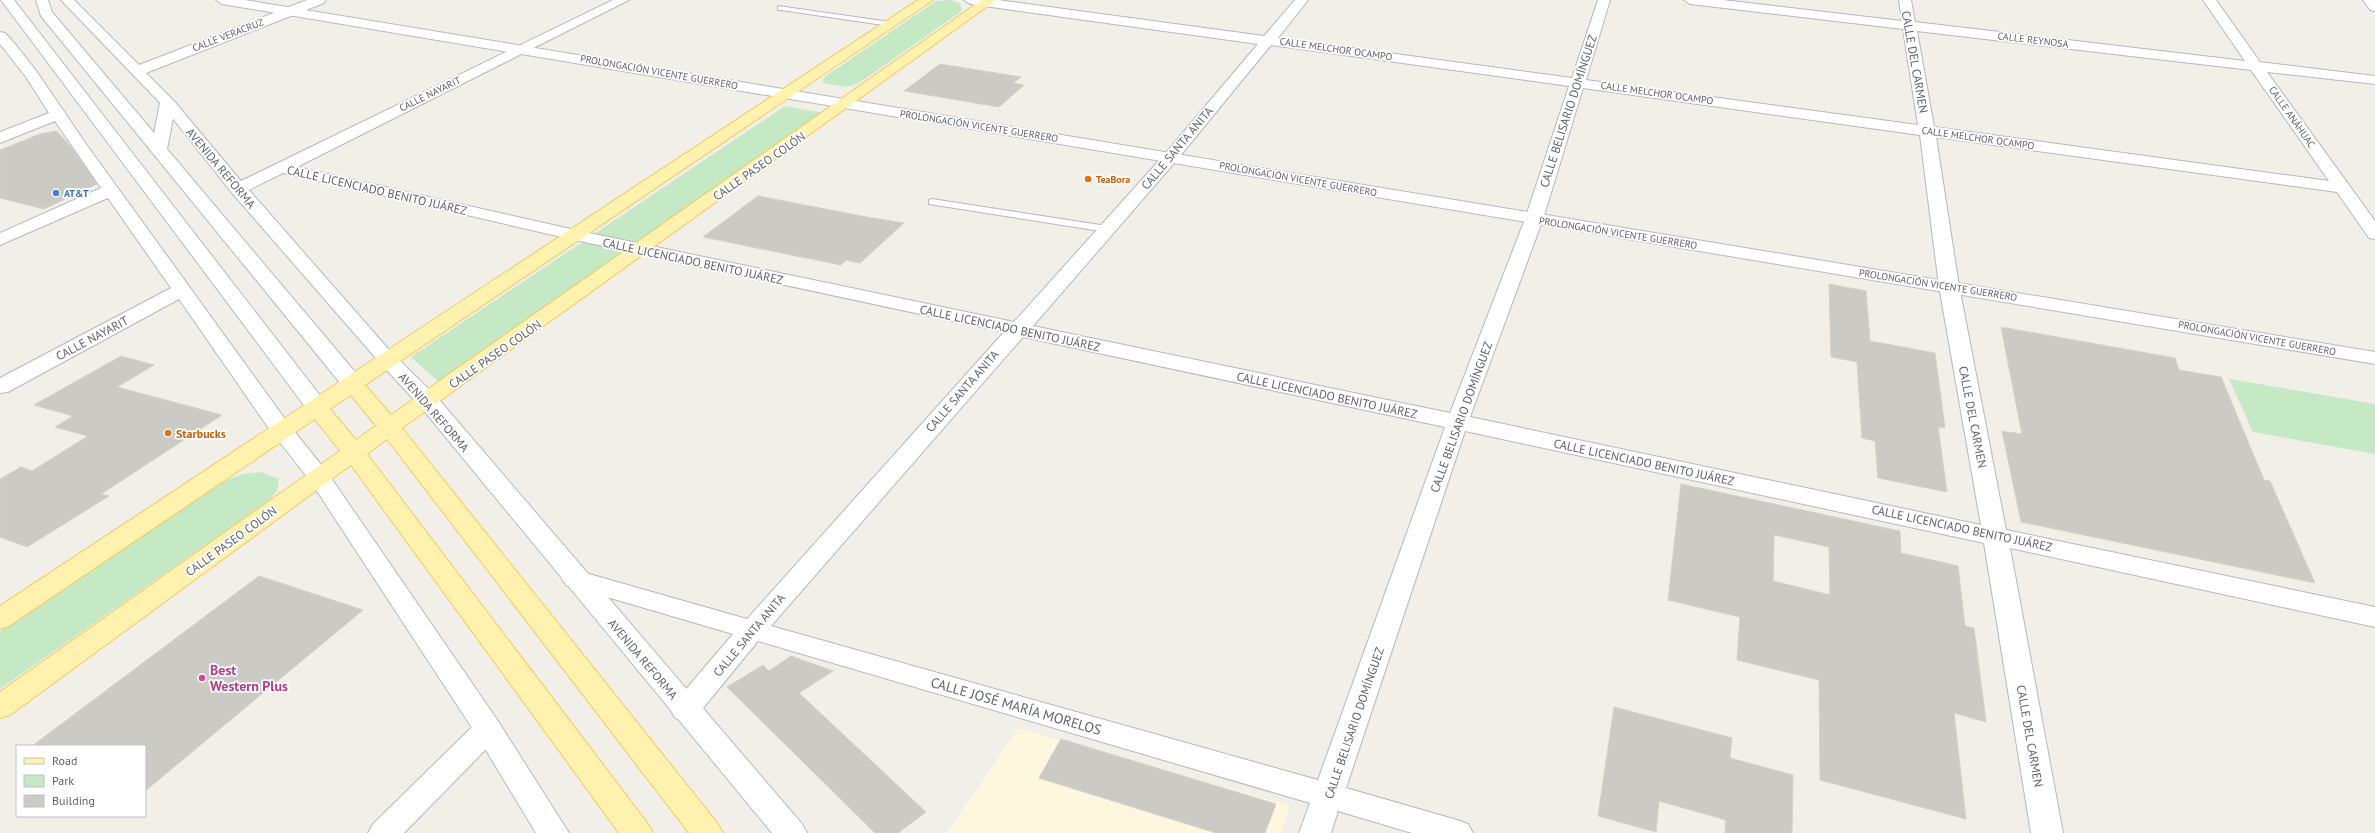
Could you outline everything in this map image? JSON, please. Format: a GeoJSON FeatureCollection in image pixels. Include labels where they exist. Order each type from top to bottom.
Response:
{"type":"FeatureCollection","features":[{"type":"Feature","properties":{"kind":"main road"},"geometry":{"type":"LineString","coordinates":[[0,619],[927,0]]}},
{"type":"Feature","properties":{"kind":"main road","name":"CALLE PASEO COLÓN"},"geometry":{"type":"LineString","coordinates":[[0,707],[319,477],[428,402],[847,104],[982,1]]}},
{"type":"Feature","properties":{"kind":"main road"},"geometry":{"type":"LineString","coordinates":[[353,384],[390,428],[707,833]]}},
{"type":"Feature","properties":{"kind":"main road"},"geometry":{"type":"LineString","coordinates":[[317,407],[354,453],[637,833]]}},
{"type":"Feature","properties":{"kind":"street"},"geometry":{"type":"LineString","coordinates":[[7,0],[317,407]]}},
{"type":"Feature","properties":{"kind":"street"},"geometry":{"type":"LineString","coordinates":[[42,0],[46,13],[353,384]]}},
{"type":"Feature","properties":{"kind":"street","name":"AVENIDA REFORMA"},"geometry":{"type":"LineString","coordinates":[[67,0],[168,103],[238,189],[388,360],[428,402],[575,579],[791,833]]}},
{"type":"Feature","properties":{"kind":"street","name":"PROLONGACIÓN VICENTE GUERRERO"},"geometry":{"type":"LineString","coordinates":[[222,0],[2375,358]]}},
{"type":"Feature","properties":{"kind":"street","name":"CALLE VERACRUZ"},"geometry":{"type":"LineString","coordinates":[[138,71],[319,0]]}},
{"type":"Feature","properties":{"kind":"street","name":"CALLE NAYARIT"},"geometry":{"type":"LineString","coordinates":[[238,189],[623,0]]}},
{"type":"Feature","properties":{"kind":"street","name":"CALLE SANTA ANITA"},"geometry":{"type":"LineString","coordinates":[[686,710],[751,630],[1170,158],[1302,0]]}},
{"type":"Feature","properties":{"kind":"street","name":"CALLE BELISARIO DOMÍNGUEZ"},"geometry":{"type":"LineString","coordinates":[[1315,833],[1457,423],[1534,219],[1604,0]]}},
{"type":"Feature","properties":{"kind":"street","name":"CALLE REYNOSA"},"geometry":{"type":"LineString","coordinates":[[1690,0],[2375,80]]}},
{"type":"Feature","properties":{"kind":"street","name":"CALLE DEL CARMEN"},"geometry":{"type":"LineString","coordinates":[[1904,0],[1927,131],[1949,286],[1995,535],[2047,833]]}},
{"type":"Feature","properties":{"kind":"street","name":"CALLE ANÁHUAC"},"geometry":{"type":"LineString","coordinates":[[2209,0],[2375,234]]}},
{"type":"Feature","properties":{"kind":"street"},"geometry":{"type":"LineString","coordinates":[[2369,0],[2375,6]]}},
{"type":"Feature","properties":{"kind":"street","name":"CALLE MELCHOR OCAMPO"},"geometry":{"type":"LineString","coordinates":[[982,1],[2343,188]]}},
{"type":"Feature","properties":{"kind":"street"},"geometry":{"type":"LineString","coordinates":[[0,36],[13,57],[57,115],[183,289],[282,431],[319,477],[488,728],[554,833]]}},
{"type":"Feature","properties":{"kind":"street"},"geometry":{"type":"LineString","coordinates":[[159,148],[168,103]]}},
{"type":"Feature","properties":{"kind":"street"},"geometry":{"type":"LineString","coordinates":[[0,138],[57,115]]}},
{"type":"Feature","properties":{"kind":"street","name":"CALLE LICENCIADO BENITO JUÁREZ"},"geometry":{"type":"LineString","coordinates":[[281,168],[575,236],[1457,423],[1995,535],[2375,617]]}},
{"type":"Feature","properties":{"kind":"street"},"geometry":{"type":"LineString","coordinates":[[0,240],[111,190]]}},
{"type":"Feature","properties":{"kind":"street","name":"CALLE NAYARIT"},"geometry":{"type":"LineString","coordinates":[[0,387],[183,289]]}},
{"type":"Feature","properties":{"kind":"street","name":"CALLE JOSÉ MARÍA MORELOS"},"geometry":{"type":"LineString","coordinates":[[575,579],[1457,833]]}},
{"type":"Feature","properties":{"kind":"street"},"geometry":{"type":"LineString","coordinates":[[384,833],[488,728]]}},
{"type":"Feature","properties":{"kind":"lane"},"geometry":{"type":"LineString","coordinates":[[781,8],[890,24]]}},
{"type":"Feature","properties":{"kind":"lane"},"geometry":{"type":"LineString","coordinates":[[932,202],[1107,229]]}},
{"type":"Feature","properties":{"kind":"shaded area"},"geometry":{"type":"Polygon","coordinates":[[[1018,728],[1290,806],[1281,833],[947,833],[1018,728]]]}},
{"type":"Feature","properties":{"kind":"green space"},"geometry":{"type":"Polygon","coordinates":[[[950,0],[960,3],[962,11],[859,83],[846,87],[824,83],[822,80],[936,1],[950,0]]]}},
{"type":"Feature","properties":{"kind":"green space"},"geometry":{"type":"Polygon","coordinates":[[[785,106],[823,113],[444,387],[411,357],[785,106]]]}},
{"type":"Feature","properties":{"kind":"green space"},"geometry":{"type":"Polygon","coordinates":[[[2229,379],[2375,404],[2375,454],[2253,432],[2229,379]]]}},
{"type":"Feature","properties":{"kind":"green space"},"geometry":{"type":"Polygon","coordinates":[[[260,472],[279,479],[277,491],[269,500],[0,689],[0,631],[224,481],[243,474],[260,472]]]}},
{"type":"Feature","properties":{"kind":"building"},"geometry":{"type":"Polygon","coordinates":[[[940,64],[1021,77],[1013,83],[1024,85],[999,107],[904,91],[940,64]]]}},
{"type":"Feature","properties":{"kind":"building"},"geometry":{"type":"Polygon","coordinates":[[[57,131],[71,147],[97,184],[44,209],[0,198],[0,150],[40,134],[57,131]]]}},
{"type":"Feature","properties":{"kind":"building"},"geometry":{"type":"Polygon","coordinates":[[[758,196],[904,223],[860,263],[846,260],[841,265],[703,237],[758,196]]]}},
{"type":"Feature","properties":{"kind":"building"},"geometry":{"type":"Polygon","coordinates":[[[1829,284],[1866,291],[1870,341],[1935,353],[1945,428],[1938,427],[1947,492],[1878,478],[1875,441],[1862,438],[1857,362],[1831,357],[1829,284]]]}},
{"type":"Feature","properties":{"kind":"building"},"geometry":{"type":"Polygon","coordinates":[[[2001,327],[2175,358],[2179,370],[2221,377],[2264,480],[2270,481],[2315,583],[2021,522],[2002,431],[2022,434],[2001,327]]]}},
{"type":"Feature","properties":{"kind":"building"},"geometry":{"type":"Polygon","coordinates":[[[121,356],[154,365],[117,387],[222,415],[101,494],[109,496],[27,547],[0,537],[0,479],[21,467],[32,471],[88,436],[55,427],[73,416],[34,405],[121,356]]]}},
{"type":"Feature","properties":{"kind":"building"},"geometry":{"type":"Polygon","coordinates":[[[1681,484],[1900,531],[1901,553],[1958,566],[1965,626],[1974,628],[1986,722],[1954,713],[1966,819],[1820,780],[1819,680],[1737,660],[1740,617],[1668,600],[1681,484]],[[1774,535],[1773,581],[1830,595],[1829,547],[1774,535]]]}},
{"type":"Feature","properties":{"kind":"building","name":"Best Western Plus"},"geometry":{"type":"Polygon","coordinates":[[[259,576],[363,610],[146,790],[146,745],[33,745],[259,576]]]}},
{"type":"Feature","properties":{"kind":"building"},"geometry":{"type":"Polygon","coordinates":[[[791,656],[833,671],[799,693],[926,812],[898,833],[875,833],[727,687],[763,665],[769,671],[791,656]]]}},
{"type":"Feature","properties":{"kind":"building"},"geometry":{"type":"Polygon","coordinates":[[[1614,707],[1732,738],[1730,758],[1793,775],[1792,833],[1725,833],[1726,820],[1659,801],[1656,832],[1598,816],[1614,707]]]}},
{"type":"Feature","properties":{"kind":"building"},"geometry":{"type":"Polygon","coordinates":[[[1061,739],[1276,804],[1265,833],[1216,833],[1039,778],[1061,739]]]}},
{"type":"Feature","properties":{"kind":"place","name":"TeaBora"},"geometry":{"type":"Point","coordinates":[1088,179]}},
{"type":"Feature","properties":{"kind":"place","name":"AT&T"},"geometry":{"type":"Point","coordinates":[56,193]}},
{"type":"Feature","properties":{"kind":"place","name":"Starbucks"},"geometry":{"type":"Point","coordinates":[168,433]}},
{"type":"Feature","properties":{"kind":"place","name":"Best Western Plus"},"geometry":{"type":"Point","coordinates":[202,678]}}]}
